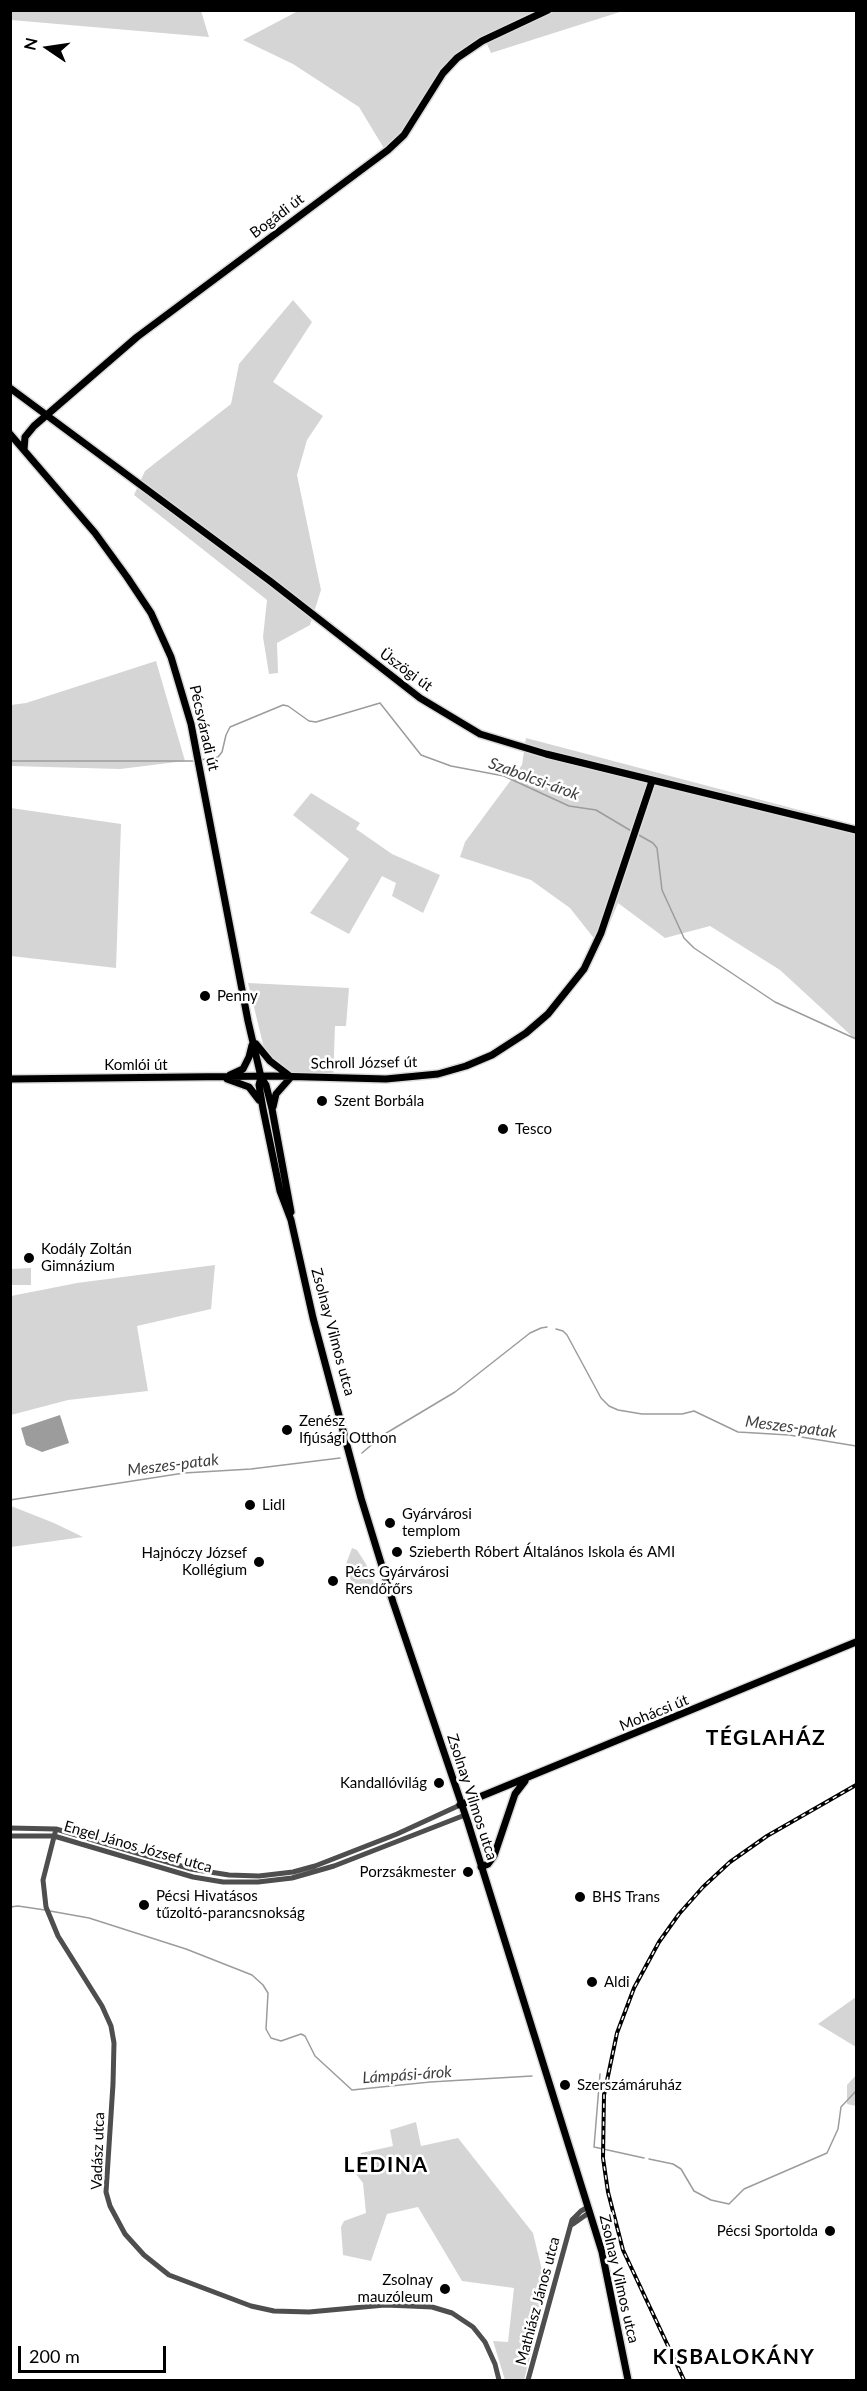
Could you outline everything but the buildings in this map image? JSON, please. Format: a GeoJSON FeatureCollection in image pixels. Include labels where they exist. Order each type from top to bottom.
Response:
{"type":"FeatureCollection","features":[{"type":"Feature","properties":{"kind":"main road","name":"Bogádi út"},"geometry":{"type":"LineString","coordinates":[[24,450],[26,434],[46,414],[137,337],[388,150],[404,135],[443,74],[457,58],[482,41],[548,10]]}},
{"type":"Feature","properties":{"kind":"main road","name":"Üszögi út"},"geometry":{"type":"LineString","coordinates":[[10,388],[270,581],[420,698],[480,734],[509,744],[652,781],[856,830]]}},
{"type":"Feature","properties":{"kind":"main road","name":"Pécsváradi út"},"geometry":{"type":"LineString","coordinates":[[10,434],[95,533],[151,613],[166,645],[181,684],[198,760],[261,1077]]}},
{"type":"Feature","properties":{"kind":"main road","name":"Schroll József út"},"geometry":{"type":"LineString","coordinates":[[261,1077],[367,1080],[438,1074],[479,1060],[516,1040],[548,1014],[579,977],[595,948],[652,781]]}},
{"type":"Feature","properties":{"kind":"main road"},"geometry":{"type":"LineString","coordinates":[[253,1039],[270,1061],[291,1077],[276,1094],[272,1109]]}},
{"type":"Feature","properties":{"kind":"main road"},"geometry":{"type":"LineString","coordinates":[[222,1077],[243,1069],[249,1057],[253,1039]]}},
{"type":"Feature","properties":{"kind":"main road"},"geometry":{"type":"LineString","coordinates":[[222,1077],[249,1087],[256,1095],[262,1109]]}},
{"type":"Feature","properties":{"kind":"main road","name":"Komlói út"},"geometry":{"type":"LineString","coordinates":[[10,1079],[261,1077]]}},
{"type":"Feature","properties":{"kind":"main road","name":"Zsolnay Vilmos utca"},"geometry":{"type":"LineString","coordinates":[[261,1077],[259,1085],[262,1109],[280,1191],[291,1220]]}},
{"type":"Feature","properties":{"kind":"main road","name":"Zsolnay Vilmos utca"},"geometry":{"type":"LineString","coordinates":[[261,1077],[266,1085],[272,1109],[291,1220],[313,1318],[361,1498],[465,1815],[602,2252],[628,2380]]}},
{"type":"Feature","properties":{"kind":"main road","name":"Mohácsi út"},"geometry":{"type":"LineString","coordinates":[[460,1805],[856,1642]]}},
{"type":"Feature","properties":{"kind":"main road"},"geometry":{"type":"LineString","coordinates":[[481,1867],[488,1864],[494,1856],[515,1794],[528,1778]]}},
{"type":"Feature","properties":{"kind":"main road"},"geometry":{"type":"LineString","coordinates":[[505,1787],[510,1792],[513,1802]]}},
{"type":"Feature","properties":{"kind":"street","name":"Engel János József utca"},"geometry":{"type":"LineString","coordinates":[[10,1828],[56,1829],[191,1869],[223,1875],[259,1876],[293,1872],[315,1866],[397,1834],[460,1805]]}},
{"type":"Feature","properties":{"kind":"street","name":"Engel János József utca"},"geometry":{"type":"LineString","coordinates":[[10,1836],[54,1836],[102,1848],[193,1877],[234,1882],[258,1882],[312,1873],[465,1815]]}},
{"type":"Feature","properties":{"kind":"street","name":"Vadász utca"},"geometry":{"type":"LineString","coordinates":[[56,1829],[43,1880],[46,1907],[58,1936],[102,2006],[111,2026],[114,2043],[106,2192],[117,2221],[125,2234],[144,2255],[169,2275],[261,2309],[309,2312],[401,2305],[432,2307],[452,2313],[473,2328],[485,2342],[499,2380]]}},
{"type":"Feature","properties":{"kind":"street","name":"Mathiász János utca"},"geometry":{"type":"LineString","coordinates":[[528,2380],[570,2228],[589,2210]]}},
{"type":"Feature","properties":{"kind":"shaded area"},"geometry":{"type":"Polygon","coordinates":[[[10,11],[201,11],[209,37],[11,20],[10,11]]]}},
{"type":"Feature","properties":{"kind":"shaded area"},"geometry":{"type":"Polygon","coordinates":[[[298,11],[623,11],[491,53],[487,44],[440,74],[415,120],[388,155],[359,107],[293,64],[243,40],[298,11]]]}},
{"type":"Feature","properties":{"kind":"shaded area"},"geometry":{"type":"Polygon","coordinates":[[[293,300],[312,322],[273,382],[323,416],[307,440],[297,475],[321,590],[310,625],[277,643],[278,673],[269,674],[263,637],[267,600],[134,495],[145,471],[231,404],[239,364],[293,300]]]}},
{"type":"Feature","properties":{"kind":"shaded area"},"geometry":{"type":"Polygon","coordinates":[[[156,661],[185,761],[120,769],[11,766],[11,705],[26,703],[156,661]]]}},
{"type":"Feature","properties":{"kind":"shaded area"},"geometry":{"type":"Polygon","coordinates":[[[526,738],[856,825],[856,1040],[780,970],[710,926],[665,938],[618,903],[600,946],[570,908],[531,880],[460,857],[465,842],[522,765],[526,738]]]}},
{"type":"Feature","properties":{"kind":"shaded area"},"geometry":{"type":"Polygon","coordinates":[[[311,793],[360,823],[356,829],[392,854],[440,875],[423,913],[392,896],[396,883],[382,876],[349,934],[310,913],[349,859],[293,815],[311,793]]]}},
{"type":"Feature","properties":{"kind":"shaded area"},"geometry":{"type":"Polygon","coordinates":[[[11,808],[121,824],[116,968],[11,956],[11,808]]]}},
{"type":"Feature","properties":{"kind":"shaded area"},"geometry":{"type":"Polygon","coordinates":[[[248,983],[349,988],[346,1026],[335,1026],[333,1082],[291,1080],[289,1070],[265,1052],[248,983]]]}},
{"type":"Feature","properties":{"kind":"shaded area"},"geometry":{"type":"Polygon","coordinates":[[[215,1265],[211,1309],[137,1326],[148,1391],[68,1400],[11,1415],[11,1296],[77,1283],[215,1265]]]}},
{"type":"Feature","properties":{"kind":"shaded area"},"geometry":{"type":"Polygon","coordinates":[[[31,1268],[31,1285],[11,1285],[11,1269],[31,1268]]]}},
{"type":"Feature","properties":{"kind":"shaded area"},"geometry":{"type":"Polygon","coordinates":[[[60,1415],[69,1443],[42,1452],[26,1445],[21,1428],[60,1415]]]}},
{"type":"Feature","properties":{"kind":"shaded area"},"geometry":{"type":"Polygon","coordinates":[[[10,1504],[11,1506],[83,1537],[11,1547],[10,1504]]]}},
{"type":"Feature","properties":{"kind":"shaded area"},"geometry":{"type":"Polygon","coordinates":[[[352,1548],[357,1550],[366,1564],[376,1588],[355,1595],[346,1564],[352,1548]]]}},
{"type":"Feature","properties":{"kind":"shaded area"},"geometry":{"type":"Polygon","coordinates":[[[856,1997],[856,2047],[818,2024],[856,1997]]]}},
{"type":"Feature","properties":{"kind":"shaded area"},"geometry":{"type":"Polygon","coordinates":[[[856,2075],[856,2106],[847,2104],[847,2085],[856,2075]]]}},
{"type":"Feature","properties":{"kind":"shaded area"},"geometry":{"type":"Polygon","coordinates":[[[416,2122],[421,2146],[458,2138],[533,2233],[547,2291],[524,2380],[505,2380],[493,2341],[508,2342],[514,2288],[462,2281],[418,2207],[387,2214],[371,2261],[343,2255],[341,2227],[344,2221],[366,2213],[363,2183],[356,2174],[361,2153],[393,2146],[390,2130],[416,2122]]]}},
{"type":"Feature","properties":{"kind":"waterway","name":"Szabolcsi-árok"},"geometry":{"type":"LineString","coordinates":[[200,760],[218,757],[222,752],[230,727],[283,705],[309,721],[316,722],[380,703],[421,755],[451,766],[504,776],[569,806],[596,810],[633,832]]}},
{"type":"Feature","properties":{"kind":"waterway","name":"Szabolcsi-árok"},"geometry":{"type":"LineString","coordinates":[[10,761],[195,761]]}},
{"type":"Feature","properties":{"kind":"waterway","name":"Szabolcsi-árok"},"geometry":{"type":"LineString","coordinates":[[637,834],[653,843],[657,848],[662,890],[684,938],[694,948],[775,1002],[856,1039]]}},
{"type":"Feature","properties":{"kind":"waterway","name":"Meszes-patak"},"geometry":{"type":"LineString","coordinates":[[362,1453],[383,1435],[455,1392],[530,1333],[547,1327]]}},
{"type":"Feature","properties":{"kind":"waterway","name":"Meszes-patak"},"geometry":{"type":"LineString","coordinates":[[556,1329],[567,1335],[601,1398],[609,1406],[618,1410],[642,1414],[682,1414],[694,1411],[738,1432],[789,1435],[856,1446]]}},
{"type":"Feature","properties":{"kind":"waterway","name":"Meszes-patak"},"geometry":{"type":"LineString","coordinates":[[10,1500],[184,1473],[251,1469],[340,1458]]}},
{"type":"Feature","properties":{"kind":"waterway","name":"Lámpási-árok"},"geometry":{"type":"LineString","coordinates":[[10,1907],[45,1910]]}},
{"type":"Feature","properties":{"kind":"waterway","name":"Lámpási-árok"},"geometry":{"type":"LineString","coordinates":[[50,1911],[89,1918],[186,1949],[252,1975],[268,1993],[266,2029],[271,2038],[281,2041],[301,2034],[305,2036],[315,2056],[352,2090],[430,2082],[532,2076]]}},
{"type":"Feature","properties":{"kind":"waterway"},"geometry":{"type":"LineString","coordinates":[[600,2074],[594,2147],[644,2158]]}},
{"type":"Feature","properties":{"kind":"waterway"},"geometry":{"type":"LineString","coordinates":[[649,2159],[673,2164],[681,2169],[694,2191],[711,2200],[729,2204],[744,2189],[827,2153],[838,2129],[841,2107],[856,2091]]}},
{"type":"Feature","properties":{"kind":"railway"},"geometry":{"type":"LineString","coordinates":[[684,2380],[623,2250],[608,2192],[603,2158],[604,2095],[617,2033],[634,1988],[659,1942],[679,1914],[703,1887],[730,1862],[767,1836],[856,1785]]}},
{"type":"Feature","properties":{"kind":"place","name":"Penny"},"geometry":{"type":"Point","coordinates":[205,996]}},
{"type":"Feature","properties":{"kind":"place","name":"Szent Borbála"},"geometry":{"type":"Point","coordinates":[322,1101]}},
{"type":"Feature","properties":{"kind":"place","name":"Tesco"},"geometry":{"type":"Point","coordinates":[503,1129]}},
{"type":"Feature","properties":{"kind":"place","name":"Kodály Zoltán Gimnázium"},"geometry":{"type":"Point","coordinates":[29,1258]}},
{"type":"Feature","properties":{"kind":"place","name":"Zenész Ifjúsági Otthon"},"geometry":{"type":"Point","coordinates":[287,1430]}},
{"type":"Feature","properties":{"kind":"place","name":"Lidl"},"geometry":{"type":"Point","coordinates":[250,1505]}},
{"type":"Feature","properties":{"kind":"place","name":"Gyárvárosi templom"},"geometry":{"type":"Point","coordinates":[390,1523]}},
{"type":"Feature","properties":{"kind":"place","name":"Szieberth Róbert Általános Iskola és AMI"},"geometry":{"type":"Point","coordinates":[397,1552]}},
{"type":"Feature","properties":{"kind":"place","name":"Hajnóczy József Kollégium"},"geometry":{"type":"Point","coordinates":[259,1562]}},
{"type":"Feature","properties":{"kind":"place","name":"Pécs Gyárvárosi Rendőrőrs"},"geometry":{"type":"Point","coordinates":[333,1581]}},
{"type":"Feature","properties":{"kind":"place","name":"Kandallóvilág"},"geometry":{"type":"Point","coordinates":[439,1783]}},
{"type":"Feature","properties":{"kind":"place","name":"Porzsákmester"},"geometry":{"type":"Point","coordinates":[468,1872]}},
{"type":"Feature","properties":{"kind":"place","name":"BHS Trans"},"geometry":{"type":"Point","coordinates":[580,1897]}},
{"type":"Feature","properties":{"kind":"place","name":"Pécsi Hivatásos tűzoltó-parancsnokság"},"geometry":{"type":"Point","coordinates":[144,1905]}},
{"type":"Feature","properties":{"kind":"place","name":"Aldi"},"geometry":{"type":"Point","coordinates":[592,1982]}},
{"type":"Feature","properties":{"kind":"place","name":"Szerszámáruház"},"geometry":{"type":"Point","coordinates":[565,2085]}},
{"type":"Feature","properties":{"kind":"place","name":"Pécsi Sportolda"},"geometry":{"type":"Point","coordinates":[830,2231]}},
{"type":"Feature","properties":{"kind":"place","name":"Zsolnay mauzóleum"},"geometry":{"type":"Point","coordinates":[445,2289]}},
{"type":"Feature","properties":{"kind":"district","name":"TÉGLAHÁZ"},"geometry":{"type":"Point","coordinates":[766,1738]}},
{"type":"Feature","properties":{"kind":"district","name":"LEDINA"},"geometry":{"type":"Point","coordinates":[386,2165]}},
{"type":"Feature","properties":{"kind":"district","name":"KISBALOKÁNY"},"geometry":{"type":"Point","coordinates":[734,2357]}}]}
